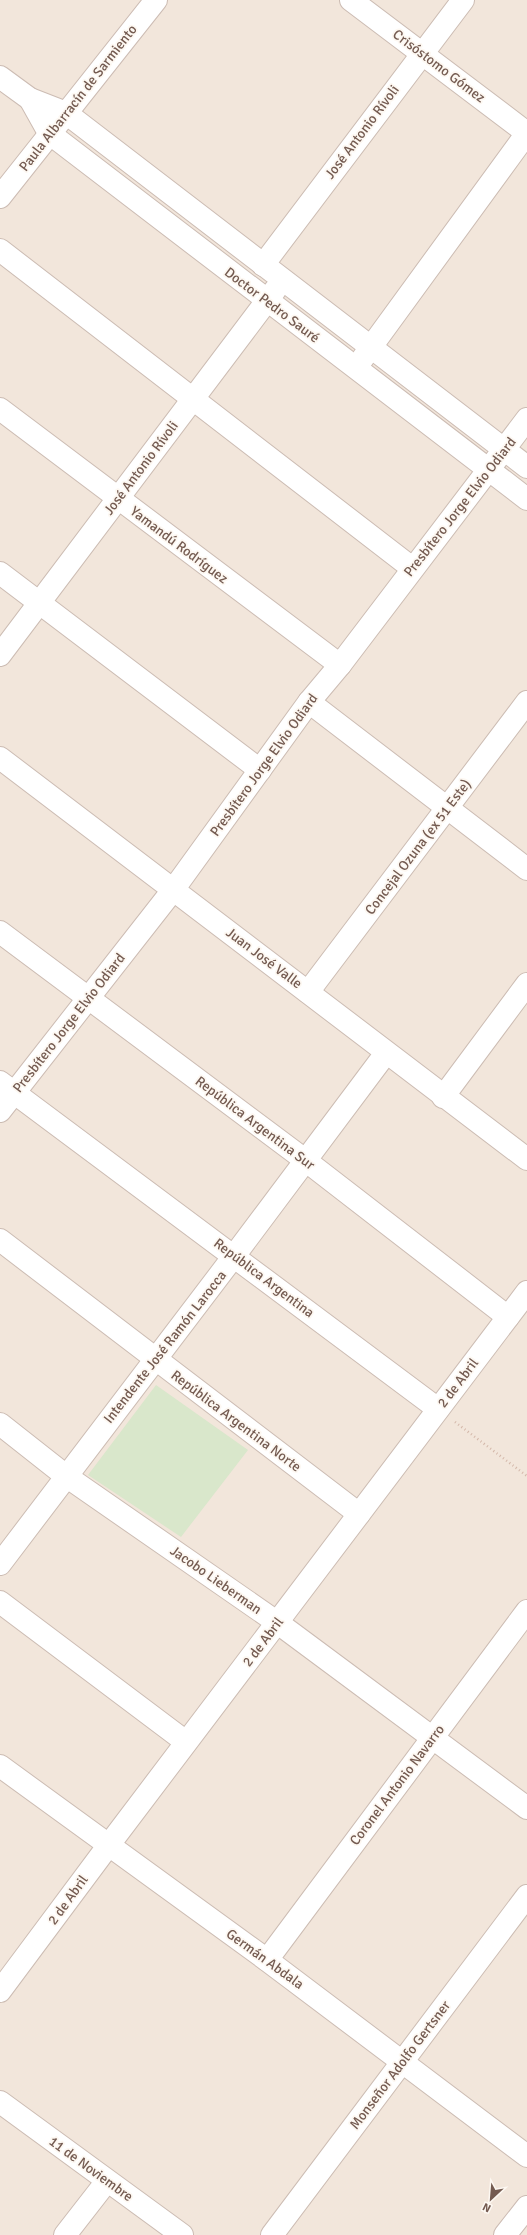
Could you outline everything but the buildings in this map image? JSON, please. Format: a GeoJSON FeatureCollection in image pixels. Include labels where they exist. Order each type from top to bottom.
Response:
{"type":"FeatureCollection","features":[{"type":"Feature","properties":{"kind":"street","name":"Paula Albarracín de Sarmiento"},"geometry":{"type":"LineString","coordinates":[[0,197],[49,133],[156,0]]}},
{"type":"Feature","properties":{"kind":"street","name":"Crisóstomo Gómez"},"geometry":{"type":"LineString","coordinates":[[351,0],[527,133]]}},
{"type":"Feature","properties":{"kind":"street","name":"José Antonio Rívoli"},"geometry":{"type":"LineString","coordinates":[[263,265],[463,0]]}},
{"type":"Feature","properties":{"kind":"street","name":"Doctor Pedro Sauré"},"geometry":{"type":"LineString","coordinates":[[0,77],[30,99],[66,113],[282,281],[371,347],[527,467]]}},
{"type":"Feature","properties":{"kind":"street","name":"Doctor Pedro Sauré"},"geometry":{"type":"LineString","coordinates":[[30,99],[49,133],[266,301],[356,367],[527,499]]}},
{"type":"Feature","properties":{"kind":"street"},"geometry":{"type":"LineString","coordinates":[[356,367],[527,133]]}},
{"type":"Feature","properties":{"kind":"street"},"geometry":{"type":"LineString","coordinates":[[0,250],[412,568]]}},
{"type":"Feature","properties":{"kind":"street","name":"José Antonio Rívoli"},"geometry":{"type":"LineString","coordinates":[[0,655],[282,281]]}},
{"type":"Feature","properties":{"kind":"street","name":"Yamandú Rodríguez"},"geometry":{"type":"LineString","coordinates":[[0,410],[340,665]]}},
{"type":"Feature","properties":{"kind":"street","name":"Presbítero Jorge Elvio Odiard"},"geometry":{"type":"LineString","coordinates":[[0,1111],[7,1087],[88,1000],[173,890],[309,702],[340,665],[412,568],[527,419]]}},
{"type":"Feature","properties":{"kind":"street"},"geometry":{"type":"LineString","coordinates":[[0,573],[260,770]]}},
{"type":"Feature","properties":{"kind":"street"},"geometry":{"type":"LineString","coordinates":[[309,702],[446,809],[527,869]]}},
{"type":"Feature","properties":{"kind":"street","name":"Concejal Ozuna (ex 51 Este)"},"geometry":{"type":"LineString","coordinates":[[308,992],[527,702]]}},
{"type":"Feature","properties":{"kind":"street","name":"Juan José Valle"},"geometry":{"type":"LineString","coordinates":[[0,758],[308,992],[443,1097],[527,1159]]}},
{"type":"Feature","properties":{"kind":"street","name":"República Argentina Sur"},"geometry":{"type":"LineString","coordinates":[[0,932],[88,1000],[305,1160],[508,1317]]}},
{"type":"Feature","properties":{"kind":"street"},"geometry":{"type":"LineString","coordinates":[[443,1097],[527,984]]}},
{"type":"Feature","properties":{"kind":"street","name":"Intendente José Ramón Larocca"},"geometry":{"type":"LineString","coordinates":[[0,1564],[386,1053]]}},
{"type":"Feature","properties":{"kind":"street","name":"República Argentina"},"geometry":{"type":"LineString","coordinates":[[7,1087],[438,1409]]}},
{"type":"Feature","properties":{"kind":"street","name":"República Argentina Norte"},"geometry":{"type":"LineString","coordinates":[[0,1240],[359,1514]]}},
{"type":"Feature","properties":{"kind":"street","name":"2 de Abril"},"geometry":{"type":"LineString","coordinates":[[0,1992],[186,1742],[278,1623],[527,1292]]}},
{"type":"Feature","properties":{"kind":"street","name":"Jacobo Lieberman"},"geometry":{"type":"LineString","coordinates":[[0,1424],[66,1476],[278,1623],[527,1808]]}},
{"type":"Feature","properties":{"kind":"street"},"geometry":{"type":"LineString","coordinates":[[0,1602],[186,1742]]}},
{"type":"Feature","properties":{"kind":"street","name":"Coronel Antonio Navarro"},"geometry":{"type":"LineString","coordinates":[[267,1960],[527,1611]]}},
{"type":"Feature","properties":{"kind":"street","name":"Germán Abdala"},"geometry":{"type":"LineString","coordinates":[[0,1766],[108,1846],[267,1960],[527,2156]]}},
{"type":"Feature","properties":{"kind":"street","name":"Monseñor Adolfo Gertsner"},"geometry":{"type":"LineString","coordinates":[[272,2235],[527,1896]]}},
{"type":"Feature","properties":{"kind":"street","name":"11 de Noviembre"},"geometry":{"type":"LineString","coordinates":[[0,2102],[182,2235]]}},
{"type":"Feature","properties":{"kind":"street"},"geometry":{"type":"LineString","coordinates":[[65,2235],[107,2180]]}},
{"type":"Feature","properties":{"kind":"street"},"geometry":{"type":"LineString","coordinates":[[505,2235],[527,2207]]}},
{"type":"Feature","properties":{"kind":"path"},"geometry":{"type":"LineString","coordinates":[[438,1409],[527,1476]]}},
{"type":"Feature","properties":{"kind":"shaded area"},"geometry":{"type":"Polygon","coordinates":[[[0,0],[527,0],[527,2235],[0,2235],[0,0]]]}},
{"type":"Feature","properties":{"kind":"green space"},"geometry":{"type":"Polygon","coordinates":[[[156,1385],[248,1450],[181,1537],[88,1475],[156,1385]]]}}]}
